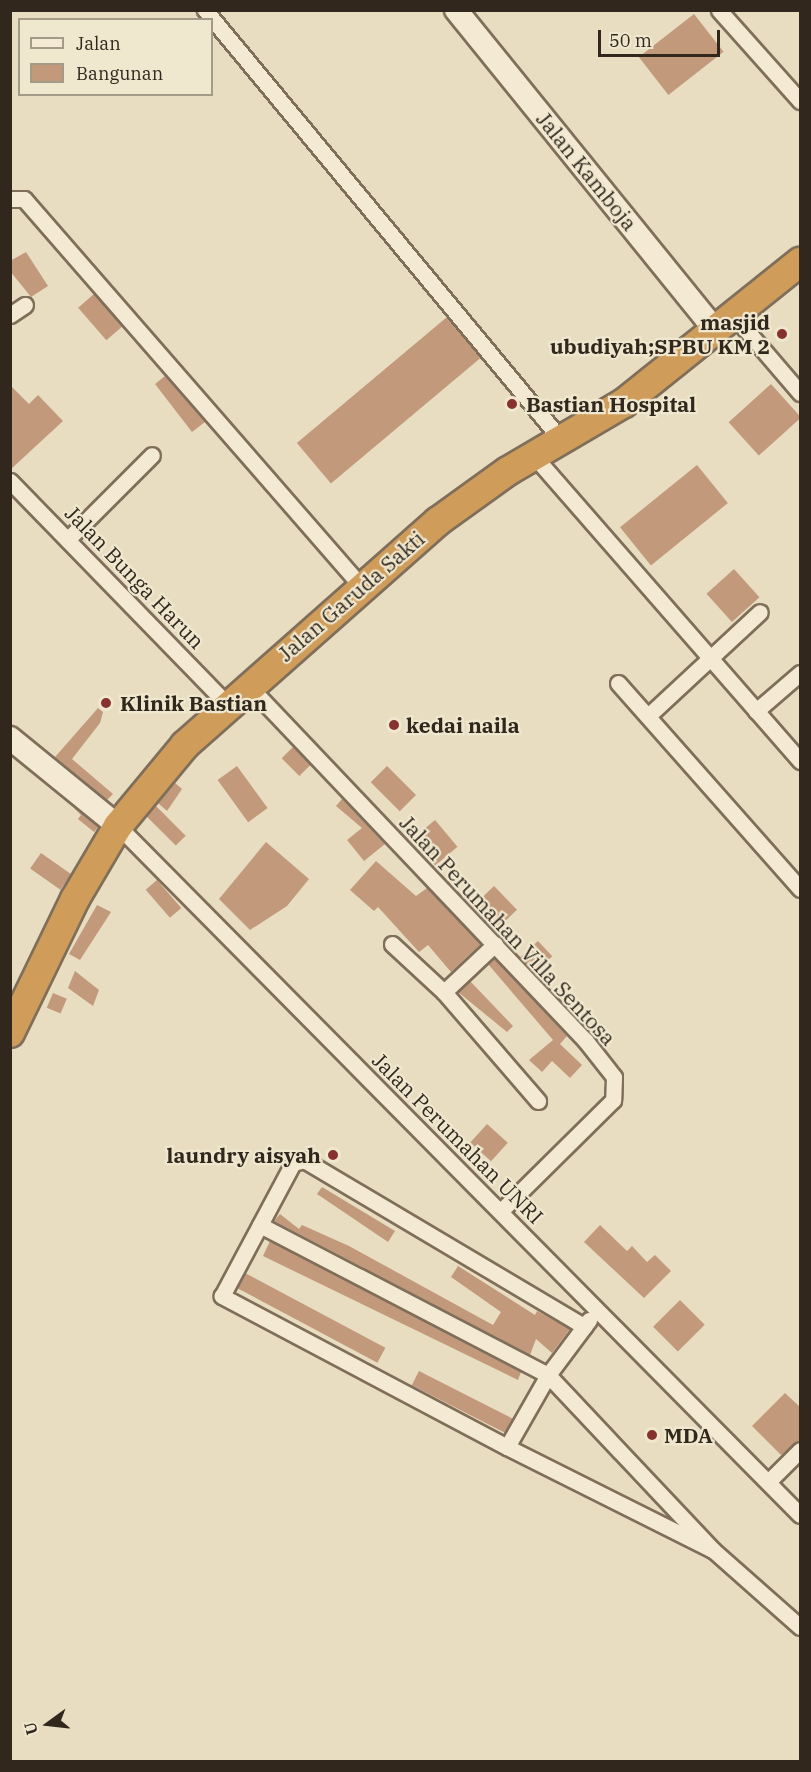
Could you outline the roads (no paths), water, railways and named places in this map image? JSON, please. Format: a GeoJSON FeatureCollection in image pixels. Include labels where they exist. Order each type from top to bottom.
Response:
{"type":"FeatureCollection","features":[{"type":"Feature","properties":{"kind":"highway","name":"Jalan Garuda Sakti"},"geometry":{"type":"LineString","coordinates":[[10,1033],[118,825],[184,745],[248,684],[461,503],[534,456],[563,442],[624,403],[801,262]]}},
{"type":"Feature","properties":{"kind":"street","name":"Jalan Kamboja"},"geometry":{"type":"LineString","coordinates":[[456,10],[726,324]]}},
{"type":"Feature","properties":{"kind":"street"},"geometry":{"type":"LineString","coordinates":[[719,10],[801,101]]}},
{"type":"Feature","properties":{"kind":"street"},"geometry":{"type":"LineString","coordinates":[[213,20],[563,442]]}},
{"type":"Feature","properties":{"kind":"street"},"geometry":{"type":"LineString","coordinates":[[17,199],[361,586]]}},
{"type":"Feature","properties":{"kind":"street"},"geometry":{"type":"LineString","coordinates":[[10,315],[24,304]]}},
{"type":"Feature","properties":{"kind":"street"},"geometry":{"type":"LineString","coordinates":[[726,324],[801,393]]}},
{"type":"Feature","properties":{"kind":"street"},"geometry":{"type":"LineString","coordinates":[[69,538],[152,455]]}},
{"type":"Feature","properties":{"kind":"street"},"geometry":{"type":"LineString","coordinates":[[534,456],[801,761]]}},
{"type":"Feature","properties":{"kind":"street","name":"Jalan Bunga Harun"},"geometry":{"type":"LineString","coordinates":[[10,481],[69,538],[227,704]]}},
{"type":"Feature","properties":{"kind":"street"},"geometry":{"type":"LineString","coordinates":[[649,716],[760,612]]}},
{"type":"Feature","properties":{"kind":"street"},"geometry":{"type":"LineString","coordinates":[[756,711],[801,673]]}},
{"type":"Feature","properties":{"kind":"street"},"geometry":{"type":"LineString","coordinates":[[618,683],[801,890]]}},
{"type":"Feature","properties":{"kind":"street","name":"Jalan Perumahan Villa Sentosa"},"geometry":{"type":"LineString","coordinates":[[248,684],[585,1040],[615,1087],[613,1100],[503,1209]]}},
{"type":"Feature","properties":{"kind":"street"},"geometry":{"type":"LineString","coordinates":[[10,738],[118,825]]}},
{"type":"Feature","properties":{"kind":"street","name":"Jalan Perumahan UNRI"},"geometry":{"type":"LineString","coordinates":[[118,825],[503,1209],[596,1310],[801,1515]]}},
{"type":"Feature","properties":{"kind":"street"},"geometry":{"type":"LineString","coordinates":[[392,944],[444,992],[538,1101]]}},
{"type":"Feature","properties":{"kind":"street"},"geometry":{"type":"LineString","coordinates":[[444,992],[495,944]]}},
{"type":"Feature","properties":{"kind":"street"},"geometry":{"type":"LineString","coordinates":[[584,1326],[303,1160],[293,1163],[222,1296],[507,1447],[713,1550]]}},
{"type":"Feature","properties":{"kind":"street"},"geometry":{"type":"LineString","coordinates":[[260,1224],[548,1375],[713,1550],[801,1627]]}},
{"type":"Feature","properties":{"kind":"street"},"geometry":{"type":"LineString","coordinates":[[507,1447],[548,1375],[596,1310]]}},
{"type":"Feature","properties":{"kind":"street"},"geometry":{"type":"LineString","coordinates":[[768,1482],[801,1450]]}},
{"type":"Feature","properties":{"kind":"place","name":"masjid ubudiyah;SPBU KM 2"},"geometry":{"type":"Point","coordinates":[782,334]}},
{"type":"Feature","properties":{"kind":"place","name":"Bastian Hospital"},"geometry":{"type":"Point","coordinates":[512,404]}},
{"type":"Feature","properties":{"kind":"place","name":"Klinik Bastian"},"geometry":{"type":"Point","coordinates":[106,703]}},
{"type":"Feature","properties":{"kind":"place","name":"kedai naila"},"geometry":{"type":"Point","coordinates":[394,725]}},
{"type":"Feature","properties":{"kind":"place","name":"laundry aisyah"},"geometry":{"type":"Point","coordinates":[333,1155]}},
{"type":"Feature","properties":{"kind":"place","name":"MDA"},"geometry":{"type":"Point","coordinates":[652,1435]}}]}
